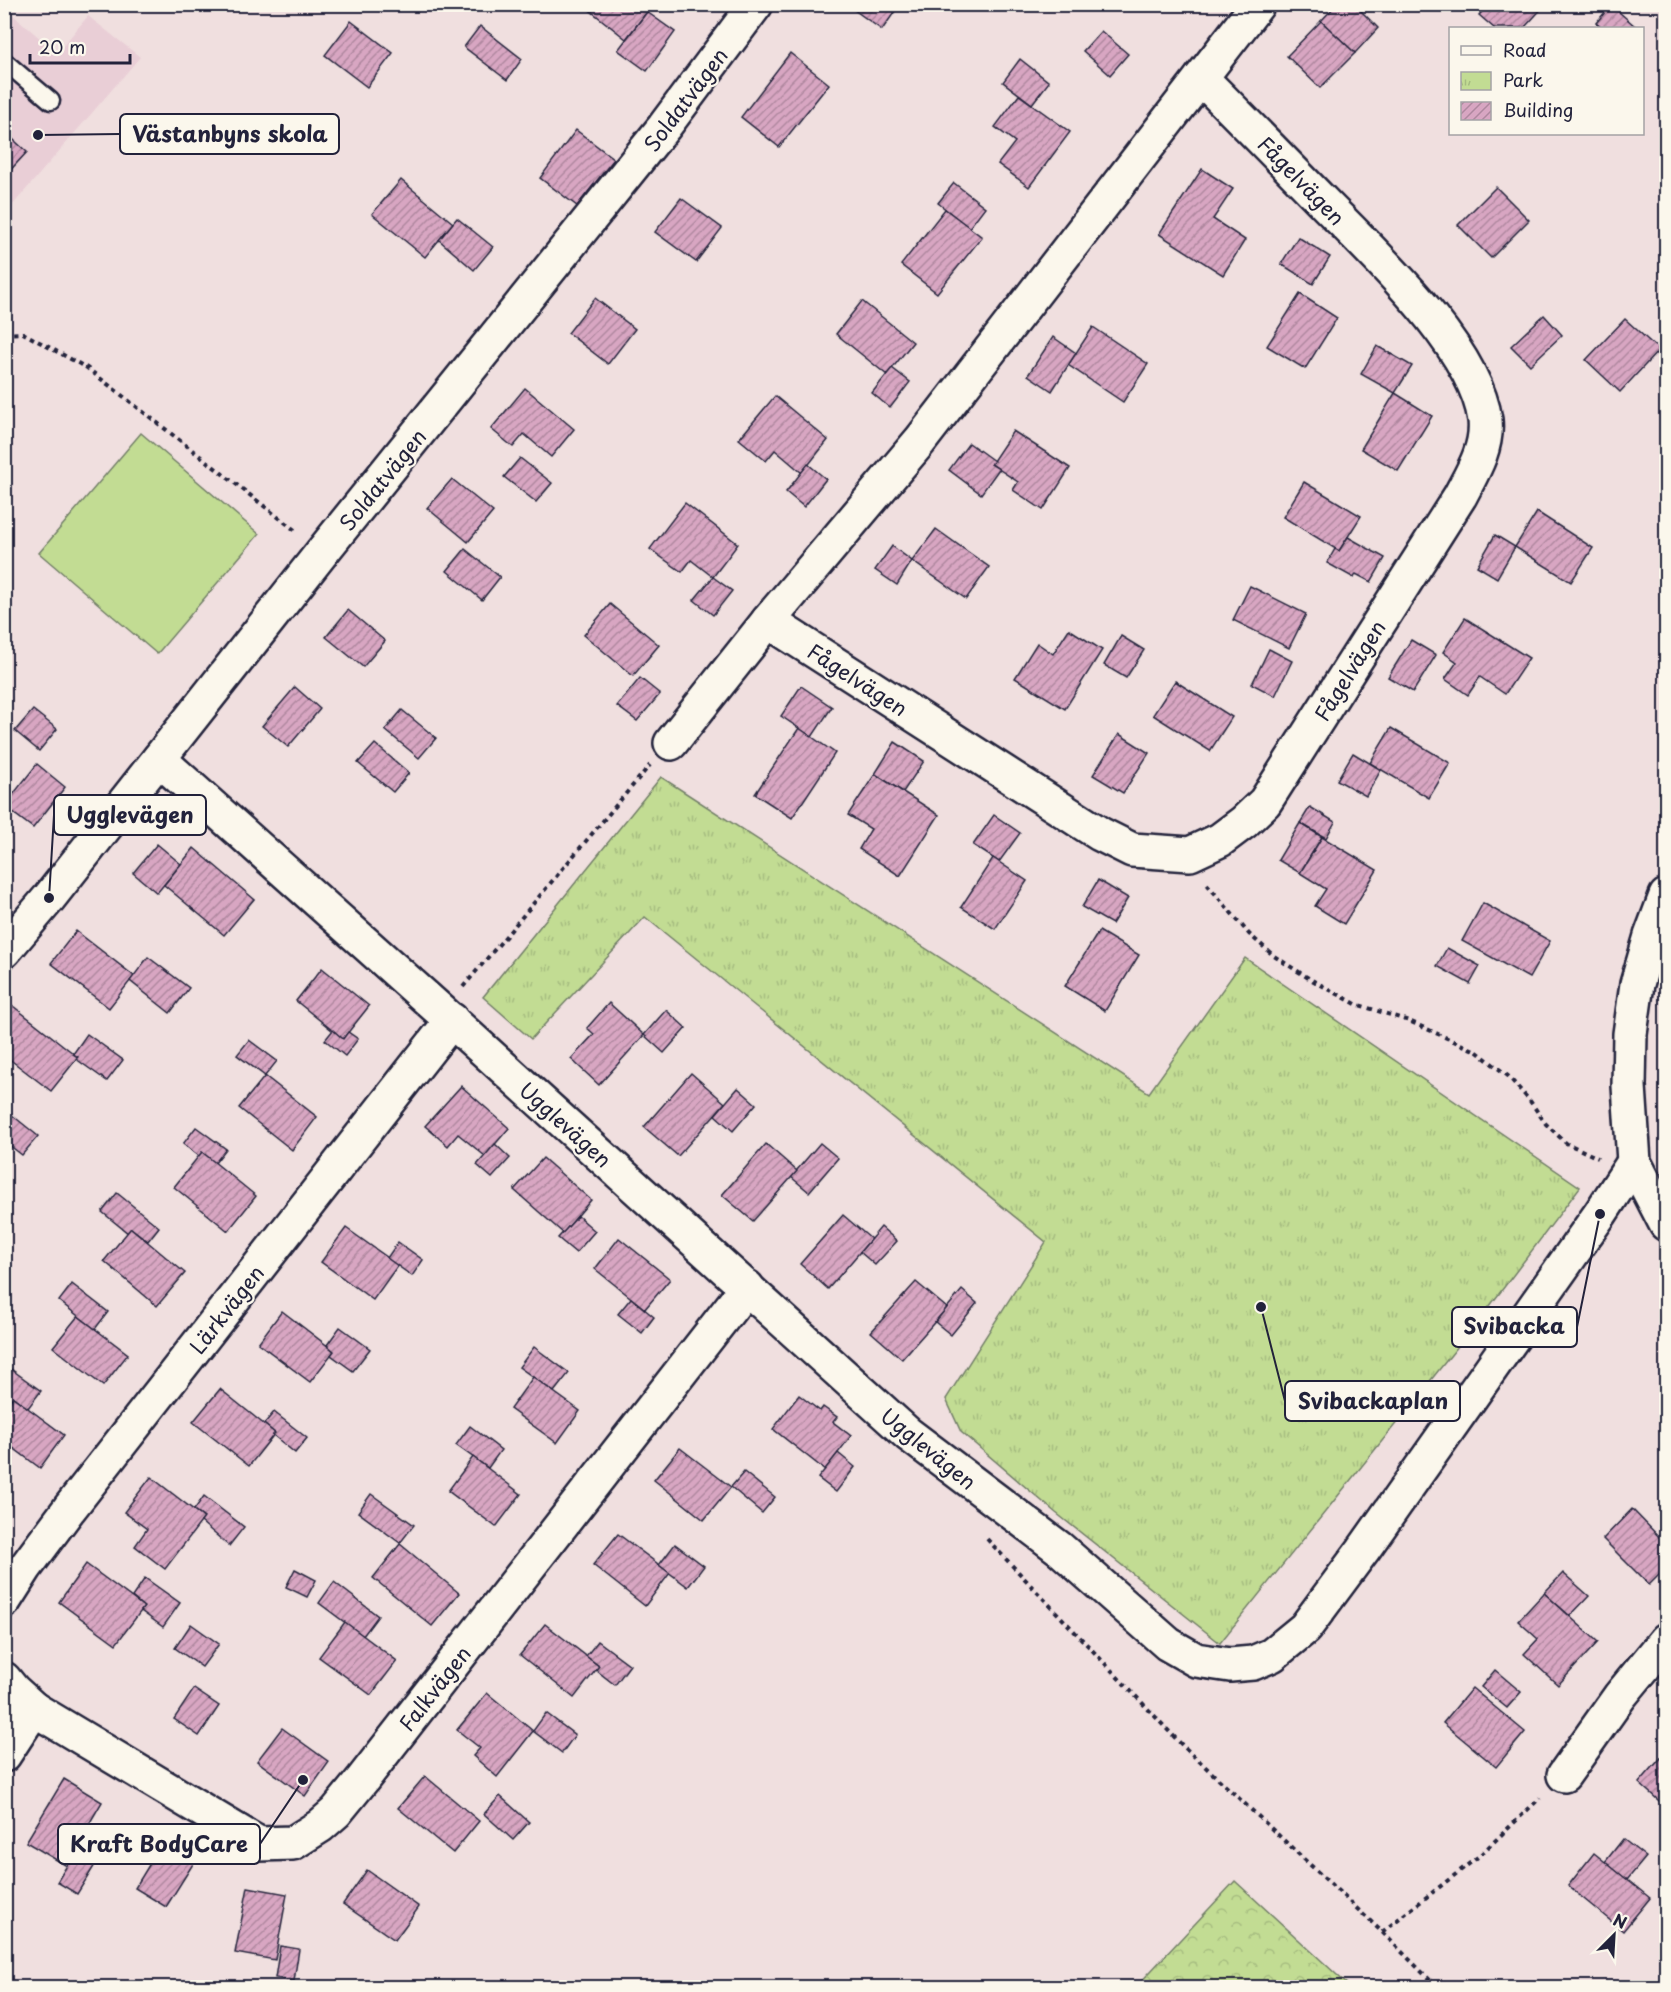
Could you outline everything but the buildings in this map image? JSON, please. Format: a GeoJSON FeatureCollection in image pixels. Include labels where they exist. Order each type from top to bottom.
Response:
{"type":"FeatureCollection","features":[{"type":"Feature","properties":{"kind":"street","name":"Soldatvägen"},"geometry":{"type":"LineString","coordinates":[[4,951],[49,898],[323,551],[664,127],[756,4]]}},
{"type":"Feature","properties":{"kind":"street"},"geometry":{"type":"LineString","coordinates":[[671,743],[768,621],[920,441],[1258,4]]}},
{"type":"Feature","properties":{"kind":"street","name":"Fågelvägen"},"geometry":{"type":"LineString","coordinates":[[768,621],[1100,834],[1132,850],[1190,854],[1220,840],[1265,802],[1460,496],[1481,457],[1485,422],[1478,392],[1464,362],[1440,329],[1394,275],[1202,78]]}},
{"type":"Feature","properties":{"kind":"street","name":"Ugglevägen"},"geometry":{"type":"LineString","coordinates":[[159,759],[447,1016],[908,1434],[1059,1548],[1168,1644],[1196,1660],[1230,1665],[1252,1663],[1272,1655],[1305,1628],[1364,1550],[1634,1162]]}},
{"type":"Feature","properties":{"kind":"street"},"geometry":{"type":"LineString","coordinates":[[1666,896],[1637,984],[1630,1034],[1629,1086],[1634,1162],[1666,1224]]}},
{"type":"Feature","properties":{"kind":"street","name":"Lärkvägen"},"geometry":{"type":"LineString","coordinates":[[4,1601],[25,1568],[69,1509],[447,1016]]}},
{"type":"Feature","properties":{"kind":"street","name":"Falkvägen"},"geometry":{"type":"LineString","coordinates":[[34,1709],[259,1844],[293,1843],[320,1826],[336,1812],[363,1779],[747,1287]]}},
{"type":"Feature","properties":{"kind":"street"},"geometry":{"type":"LineString","coordinates":[[1564,1774],[1620,1696],[1666,1640]]}},
{"type":"Feature","properties":{"kind":"street"},"geometry":{"type":"LineString","coordinates":[[4,1679],[34,1709],[4,1755]]}},
{"type":"Feature","properties":{"kind":"lane"},"geometry":{"type":"LineString","coordinates":[[4,61],[51,101]]}},
{"type":"Feature","properties":{"kind":"path"},"geometry":{"type":"LineString","coordinates":[[4,334],[23,333],[87,368],[323,551]]}},
{"type":"Feature","properties":{"kind":"path"},"geometry":{"type":"LineString","coordinates":[[447,1016],[637,778],[671,743]]}},
{"type":"Feature","properties":{"kind":"path"},"geometry":{"type":"LineString","coordinates":[[1190,854],[1202,877],[1249,934],[1274,956],[1356,1004],[1409,1022],[1476,1051],[1508,1076],[1546,1124],[1566,1143],[1595,1157],[1634,1162]]}},
{"type":"Feature","properties":{"kind":"path"},"geometry":{"type":"LineString","coordinates":[[979,1531],[1182,1745],[1382,1932],[1438,1988]]}},
{"type":"Feature","properties":{"kind":"path"},"geometry":{"type":"LineString","coordinates":[[1382,1932],[1479,1856],[1564,1774]]}},
{"type":"Feature","properties":{"kind":"shaded area"},"geometry":{"type":"Polygon","coordinates":[[[5,8],[57,53],[88,16],[140,57],[5,214],[5,8]]]}},
{"type":"Feature","properties":{"kind":"green space"},"geometry":{"type":"Polygon","coordinates":[[[141,433],[259,534],[157,654],[39,553],[141,433]]]}},
{"type":"Feature","properties":{"kind":"green space"},"geometry":{"type":"Polygon","coordinates":[[[661,777],[1149,1093],[1245,958],[1580,1187],[1483,1315],[1220,1643],[1056,1513],[961,1432],[946,1399],[1046,1242],[645,917],[531,1039],[483,997],[661,777]]]}},
{"type":"Feature","properties":{"kind":"green space"},"geometry":{"type":"Polygon","coordinates":[[[1235,1881],[1350,1987],[1136,1987],[1235,1881]]]}},
{"type":"Feature","properties":{"kind":"place","name":"Västanbyns skola"},"geometry":{"type":"Point","coordinates":[38,135]}},
{"type":"Feature","properties":{"kind":"place","name":"Ugglevägen"},"geometry":{"type":"Point","coordinates":[49,898]}},
{"type":"Feature","properties":{"kind":"place","name":"Svibacka"},"geometry":{"type":"Point","coordinates":[1600,1214]}},
{"type":"Feature","properties":{"kind":"place","name":"Svibackaplan"},"geometry":{"type":"Point","coordinates":[1261,1307]}},
{"type":"Feature","properties":{"kind":"place","name":"Kraft BodyCare"},"geometry":{"type":"Point","coordinates":[303,1780]}}]}
